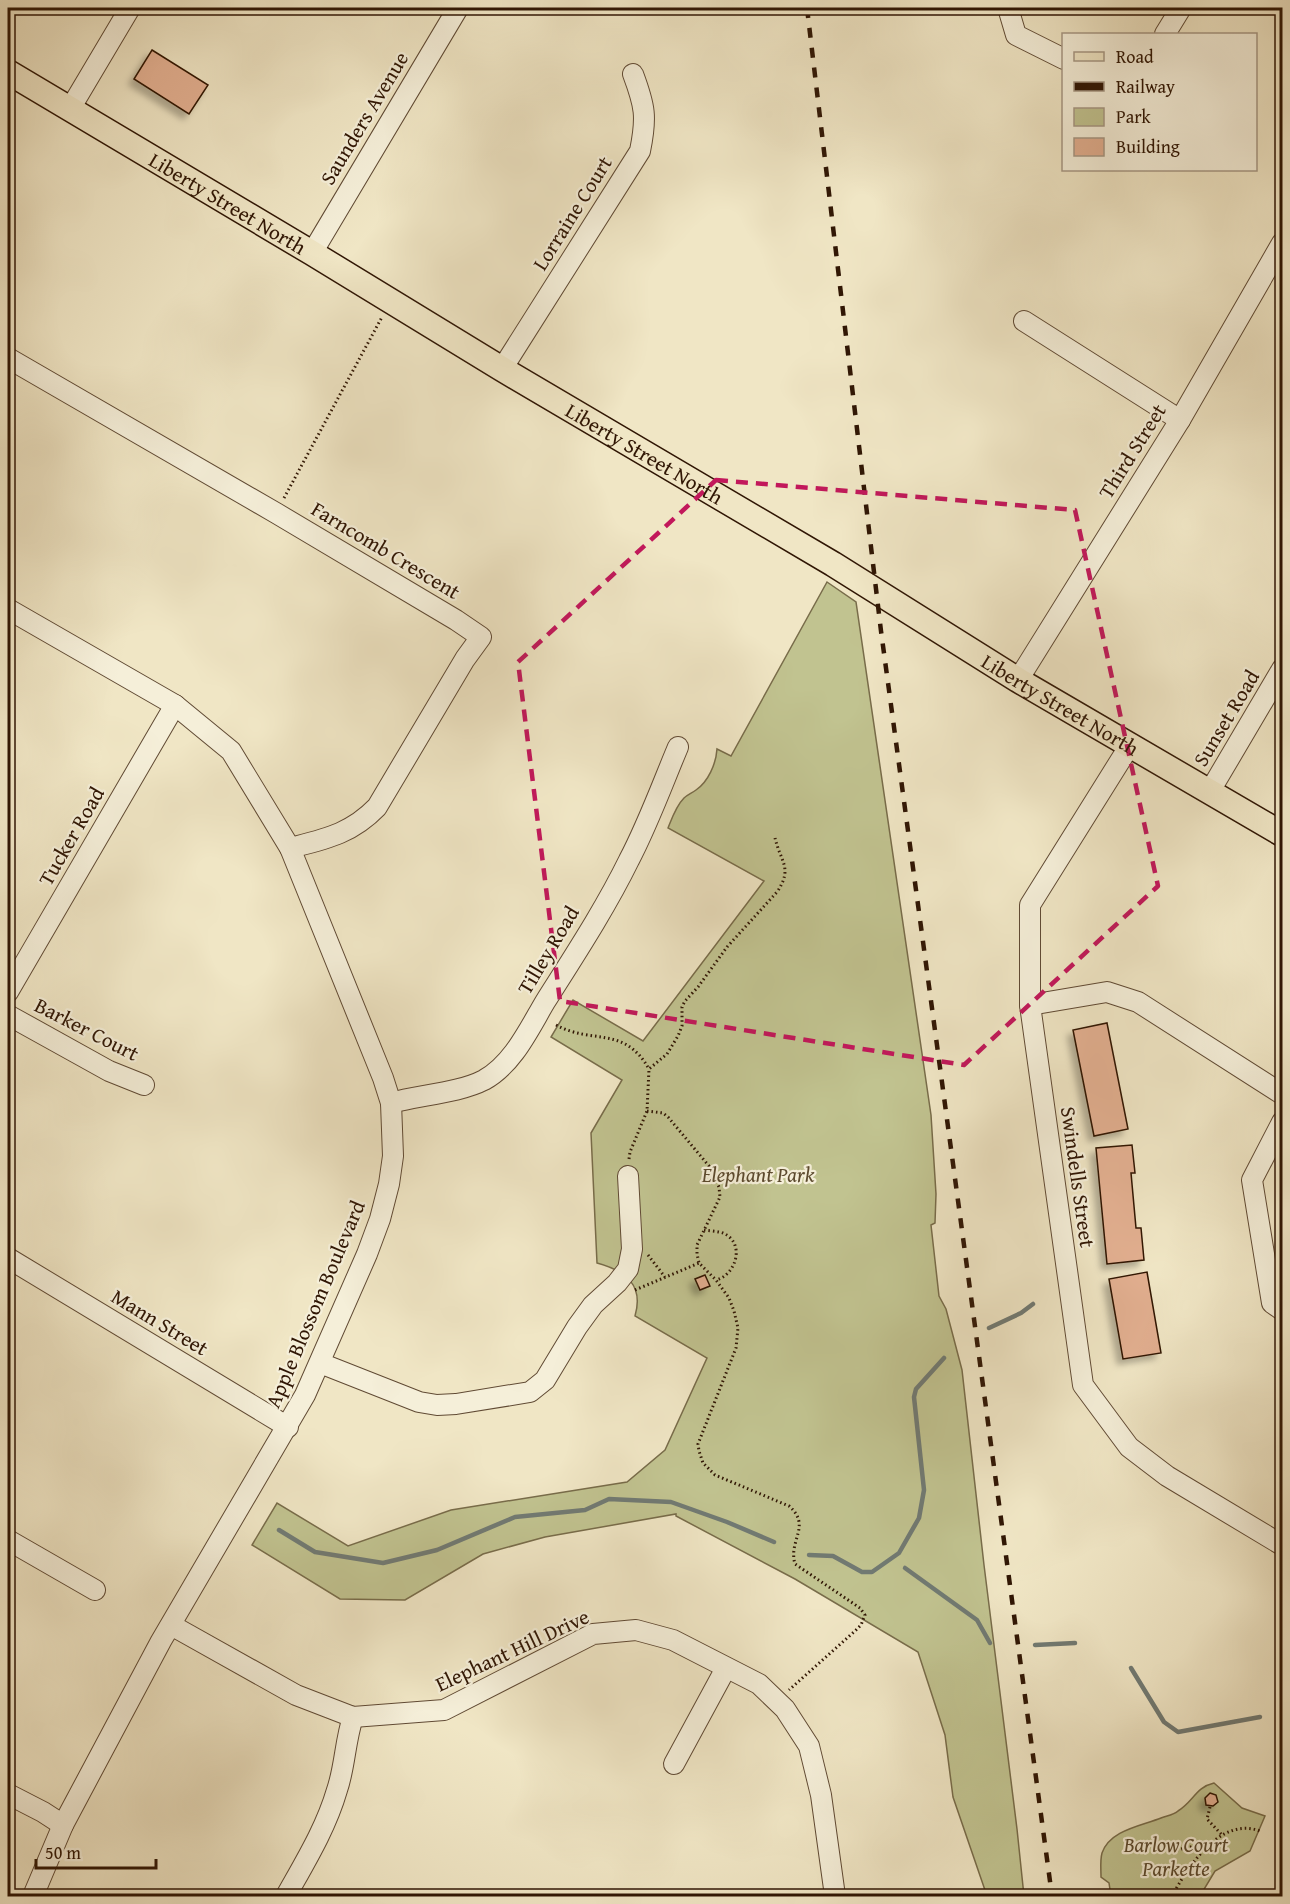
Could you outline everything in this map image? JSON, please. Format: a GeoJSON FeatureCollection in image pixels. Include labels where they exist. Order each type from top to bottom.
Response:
{"type":"FeatureCollection","features":[{"type":"Feature","properties":{"kind":"main road","name":"Liberty Street North"},"geometry":{"type":"LineString","coordinates":[[8,72],[502,369],[833,564],[1018,680],[1282,834]]}},
{"type":"Feature","properties":{"kind":"street"},"geometry":{"type":"LineString","coordinates":[[70,109],[130,8]]}},
{"type":"Feature","properties":{"kind":"street","name":"Saunders Avenue"},"geometry":{"type":"LineString","coordinates":[[312,253],[458,8]]}},
{"type":"Feature","properties":{"kind":"street"},"geometry":{"type":"LineString","coordinates":[[1008,8],[1016,35],[1062,58]]}},
{"type":"Feature","properties":{"kind":"street"},"geometry":{"type":"LineString","coordinates":[[1166,33],[1181,8]]}},
{"type":"Feature","properties":{"kind":"street","name":"Lorraine Court"},"geometry":{"type":"LineString","coordinates":[[502,369],[640,151],[646,125],[644,103],[633,74]]}},
{"type":"Feature","properties":{"kind":"street","name":"Third Street"},"geometry":{"type":"LineString","coordinates":[[1018,680],[1180,420],[1282,243]]}},
{"type":"Feature","properties":{"kind":"street"},"geometry":{"type":"LineString","coordinates":[[1024,321],[1180,420]]}},
{"type":"Feature","properties":{"kind":"street","name":"Farncomb Crescent"},"geometry":{"type":"LineString","coordinates":[[8,358],[276,513],[481,637],[465,659],[377,807],[364,821],[348,829],[333,836],[290,848]]}},
{"type":"Feature","properties":{"kind":"street","name":"Apple Blossom Boulevard"},"geometry":{"type":"LineString","coordinates":[[8,609],[175,705],[231,751],[290,848],[383,1078],[391,1103],[393,1156],[380,1219],[320,1363],[288,1427],[171,1625],[63,1826],[33,1896]]}},
{"type":"Feature","properties":{"kind":"street","name":"Sunset Road"},"geometry":{"type":"LineString","coordinates":[[1210,791],[1282,669]]}},
{"type":"Feature","properties":{"kind":"street","name":"Tucker Road"},"geometry":{"type":"LineString","coordinates":[[8,992],[175,705]]}},
{"type":"Feature","properties":{"kind":"street","name":"Swindells Street"},"geometry":{"type":"LineString","coordinates":[[1130,745],[1030,905],[1030,1005],[1083,1385],[1129,1447],[1167,1476],[1282,1545]]}},
{"type":"Feature","properties":{"kind":"street","name":"Tilley Road"},"geometry":{"type":"LineString","coordinates":[[391,1103],[414,1096],[466,1087],[483,1080],[499,1069],[511,1056],[564,973],[629,862],[678,747]]}},
{"type":"Feature","properties":{"kind":"street"},"geometry":{"type":"LineString","coordinates":[[1030,1005],[1107,992],[1138,1002],[1282,1094]]}},
{"type":"Feature","properties":{"kind":"street","name":"Barker Court"},"geometry":{"type":"LineString","coordinates":[[8,1015],[109,1071],[144,1085]]}},
{"type":"Feature","properties":{"kind":"street"},"geometry":{"type":"LineString","coordinates":[[1282,1122],[1252,1180],[1272,1303],[1282,1310]]}},
{"type":"Feature","properties":{"kind":"street"},"geometry":{"type":"LineString","coordinates":[[320,1363],[419,1402],[438,1405],[530,1392],[545,1380],[593,1305],[628,1269],[632,1249],[628,1176]]}},
{"type":"Feature","properties":{"kind":"street","name":"Mann Street"},"geometry":{"type":"LineString","coordinates":[[8,1258],[288,1427]]}},
{"type":"Feature","properties":{"kind":"street"},"geometry":{"type":"LineString","coordinates":[[8,1540],[94,1590]]}},
{"type":"Feature","properties":{"kind":"street","name":"Elephant Hill Drive"},"geometry":{"type":"LineString","coordinates":[[171,1625],[296,1695],[353,1717],[444,1710],[593,1634],[636,1630],[673,1640],[759,1684],[785,1709],[809,1746],[821,1795],[835,1896]]}},
{"type":"Feature","properties":{"kind":"street"},"geometry":{"type":"LineString","coordinates":[[674,1764],[726,1668]]}},
{"type":"Feature","properties":{"kind":"street"},"geometry":{"type":"LineString","coordinates":[[286,1896],[317,1842],[338,1789],[348,1732],[353,1717]]}},
{"type":"Feature","properties":{"kind":"street"},"geometry":{"type":"LineString","coordinates":[[8,1794],[43,1812],[63,1826]]}},
{"type":"Feature","properties":{"kind":"path"},"geometry":{"type":"LineString","coordinates":[[276,513],[392,301]]}},
{"type":"Feature","properties":{"kind":"path"},"geometry":{"type":"LineString","coordinates":[[649,1069],[667,1054],[678,1036],[682,1026],[682,1008],[685,1001],[727,947],[777,892],[783,882],[786,874],[785,867],[775,838]]}},
{"type":"Feature","properties":{"kind":"path"},"geometry":{"type":"LineString","coordinates":[[556,1025],[580,1035],[611,1037],[637,1052],[649,1069],[647,1111],[630,1152],[628,1176]]}},
{"type":"Feature","properties":{"kind":"path"},"geometry":{"type":"LineString","coordinates":[[647,1111],[663,1113],[668,1117],[709,1166],[719,1187],[720,1197],[697,1245],[699,1263],[716,1280],[729,1298],[738,1328],[736,1348],[698,1444],[703,1462],[715,1475],[789,1506],[797,1514],[800,1523],[793,1557],[795,1564],[860,1608],[865,1615],[861,1625],[855,1631],[777,1701]]}},
{"type":"Feature","properties":{"kind":"path"},"geometry":{"type":"LineString","coordinates":[[704,1230],[722,1232],[736,1250],[732,1270],[723,1278],[716,1280]]}},
{"type":"Feature","properties":{"kind":"path"},"geometry":{"type":"LineString","coordinates":[[632,1291],[699,1263]]}},
{"type":"Feature","properties":{"kind":"path"},"geometry":{"type":"LineString","coordinates":[[1210,1807],[1207,1819],[1223,1836]]}},
{"type":"Feature","properties":{"kind":"path"},"geometry":{"type":"LineString","coordinates":[[1172,1896],[1192,1863],[1223,1836],[1250,1827],[1260,1831]]}},
{"type":"Feature","properties":{"kind":"path"},"geometry":{"type":"LineString","coordinates":[[1168,1852],[1215,1842]]}},
{"type":"Feature","properties":{"kind":"highlighted area"},"geometry":{"type":"Polygon","coordinates":[[[716,480],[1075,510],[1158,886],[964,1065],[560,1001],[518,662],[716,480]]]}},
{"type":"Feature","properties":{"kind":"green space","name":"Elephant Park"},"geometry":{"type":"Polygon","coordinates":[[[827,582],[856,602],[931,1115],[936,1194],[935,1223],[931,1225],[939,1296],[946,1309],[962,1370],[1024,1896],[987,1896],[953,1797],[945,1735],[918,1652],[795,1579],[676,1514],[545,1537],[483,1554],[405,1600],[340,1599],[252,1545],[277,1503],[348,1546],[451,1510],[627,1482],[665,1450],[707,1358],[635,1316],[637,1296],[630,1281],[616,1270],[597,1263],[591,1133],[622,1080],[551,1037],[573,1000],[643,1041],[764,881],[668,828],[681,801],[700,787],[708,777],[717,749],[731,756],[827,582]]]}},
{"type":"Feature","properties":{"kind":"green space","name":"Barlow Court Parkette"},"geometry":{"type":"Polygon","coordinates":[[[1214,1783],[1242,1808],[1265,1816],[1250,1851],[1215,1871],[1200,1896],[1111,1896],[1109,1883],[1101,1877],[1101,1856],[1106,1845],[1127,1830],[1176,1812],[1199,1791],[1214,1783]]]}},
{"type":"Feature","properties":{"kind":"building"},"geometry":{"type":"Polygon","coordinates":[[[152,50],[208,85],[189,114],[134,79],[152,50]]]}},
{"type":"Feature","properties":{"kind":"building"},"geometry":{"type":"Polygon","coordinates":[[[1107,1023],[1128,1129],[1094,1136],[1073,1030],[1107,1023]]]}},
{"type":"Feature","properties":{"kind":"building"},"geometry":{"type":"Polygon","coordinates":[[[1132,1145],[1135,1173],[1131,1173],[1136,1228],[1141,1228],[1144,1260],[1107,1264],[1096,1148],[1132,1145]]]}},
{"type":"Feature","properties":{"kind":"building"},"geometry":{"type":"Polygon","coordinates":[[[1147,1272],[1161,1353],[1123,1359],[1109,1279],[1147,1272]]]}},
{"type":"Feature","properties":{"kind":"building"},"geometry":{"type":"Polygon","coordinates":[[[705,1275],[710,1286],[700,1290],[695,1279],[705,1275]]]}},
{"type":"Feature","properties":{"kind":"building"},"geometry":{"type":"Polygon","coordinates":[[[1210,1793],[1216,1795],[1218,1802],[1213,1806],[1206,1805],[1205,1798],[1210,1793]]]}},
{"type":"Feature","properties":{"kind":"waterway"},"geometry":{"type":"LineString","coordinates":[[989,1328],[1021,1313],[1033,1304]]}},
{"type":"Feature","properties":{"kind":"waterway"},"geometry":{"type":"LineString","coordinates":[[809,1555],[833,1556],[862,1572],[872,1572],[899,1553],[919,1518],[924,1490],[914,1397],[916,1389],[944,1358]]}},
{"type":"Feature","properties":{"kind":"waterway"},"geometry":{"type":"LineString","coordinates":[[279,1530],[315,1552],[383,1563],[437,1550],[515,1517],[585,1510],[609,1499],[671,1502],[774,1542]]}},
{"type":"Feature","properties":{"kind":"waterway"},"geometry":{"type":"LineString","coordinates":[[905,1568],[977,1620],[990,1643]]}},
{"type":"Feature","properties":{"kind":"waterway"},"geometry":{"type":"LineString","coordinates":[[1035,1645],[1075,1643]]}},
{"type":"Feature","properties":{"kind":"waterway"},"geometry":{"type":"LineString","coordinates":[[1131,1668],[1164,1722],[1178,1732],[1260,1717]]}},
{"type":"Feature","properties":{"kind":"railway"},"geometry":{"type":"LineString","coordinates":[[807,8],[881,631],[1052,1896]]}}]}
